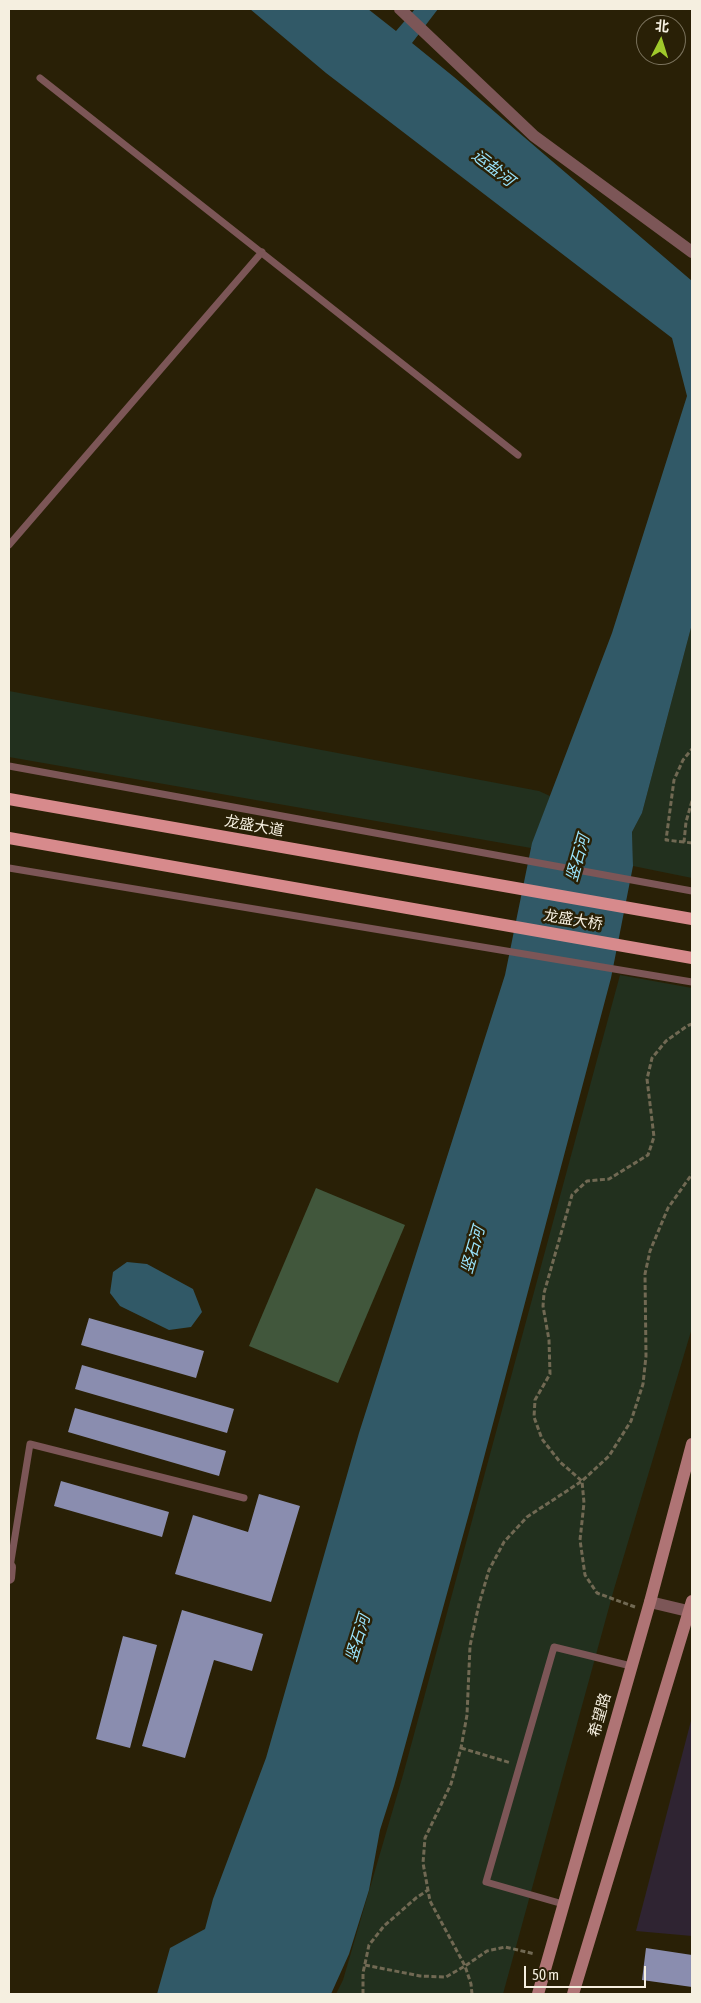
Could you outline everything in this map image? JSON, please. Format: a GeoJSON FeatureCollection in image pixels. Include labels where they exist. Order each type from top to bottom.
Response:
{"type":"FeatureCollection","features":[{"type":"Feature","properties":{"kind":"main road","name":"龙盛大道"},"geometry":{"type":"LineString","coordinates":[[9,799],[494,885]]}},
{"type":"Feature","properties":{"kind":"main road","name":"龙盛大桥"},"geometry":{"type":"LineString","coordinates":[[9,838],[692,958]]}},
{"type":"Feature","properties":{"kind":"main road","name":"龙盛大桥"},"geometry":{"type":"LineString","coordinates":[[494,885],[692,919]]}},
{"type":"Feature","properties":{"kind":"main road","name":"希望路"},"geometry":{"type":"LineString","coordinates":[[538,1994],[649,1606],[692,1444]]}},
{"type":"Feature","properties":{"kind":"main road"},"geometry":{"type":"LineString","coordinates":[[573,1994],[691,1608]]}},
{"type":"Feature","properties":{"kind":"street"},"geometry":{"type":"LineString","coordinates":[[403,11],[534,136],[692,252]]}},
{"type":"Feature","properties":{"kind":"street"},"geometry":{"type":"LineString","coordinates":[[649,1606],[691,1608]]}},
{"type":"Feature","properties":{"kind":"lane"},"geometry":{"type":"LineString","coordinates":[[40,78],[518,455]]}},
{"type":"Feature","properties":{"kind":"lane"},"geometry":{"type":"LineString","coordinates":[[9,545],[262,252]]}},
{"type":"Feature","properties":{"kind":"lane"},"geometry":{"type":"LineString","coordinates":[[9,766],[692,890]]}},
{"type":"Feature","properties":{"kind":"lane"},"geometry":{"type":"LineString","coordinates":[[9,868],[692,982]]}},
{"type":"Feature","properties":{"kind":"lane"},"geometry":{"type":"LineString","coordinates":[[9,1570],[30,1444],[244,1498]]}},
{"type":"Feature","properties":{"kind":"lane"},"geometry":{"type":"LineString","coordinates":[[563,1904],[486,1882],[519,1766],[554,1647],[631,1666]]}},
{"type":"Feature","properties":{"kind":"path"},"geometry":{"type":"LineString","coordinates":[[692,749],[683,760],[674,780],[666,840],[692,843]]}},
{"type":"Feature","properties":{"kind":"path"},"geometry":{"type":"LineString","coordinates":[[684,842],[686,822],[692,800]]}},
{"type":"Feature","properties":{"kind":"path"},"geometry":{"type":"LineString","coordinates":[[649,1606],[597,1593],[585,1575],[580,1540],[584,1503],[582,1481],[560,1462],[542,1439],[534,1418],[536,1400],[550,1374],[549,1340],[543,1306],[544,1293],[572,1195],[587,1181],[609,1179],[648,1155],[654,1137],[647,1079],[652,1058],[666,1041],[692,1024]]}},
{"type":"Feature","properties":{"kind":"path"},"geometry":{"type":"LineString","coordinates":[[472,1994],[471,1984],[464,1966],[430,1901],[423,1862],[425,1838],[451,1784],[461,1748],[467,1715],[470,1646],[479,1604],[489,1570],[504,1542],[527,1517],[582,1481],[610,1456],[631,1421],[643,1384],[646,1356],[645,1274],[650,1251],[668,1208],[692,1174]]}},
{"type":"Feature","properties":{"kind":"path"},"geometry":{"type":"LineString","coordinates":[[461,1748],[519,1766]]}},
{"type":"Feature","properties":{"kind":"path"},"geometry":{"type":"LineString","coordinates":[[363,1994],[365,1965],[369,1945],[384,1926],[428,1890]]}},
{"type":"Feature","properties":{"kind":"path"},"geometry":{"type":"LineString","coordinates":[[365,1965],[420,1976],[446,1976],[486,1951],[505,1947],[548,1958]]}},
{"type":"Feature","properties":{"kind":"shaded area"},"geometry":{"type":"Polygon","coordinates":[[[692,1717],[692,1936],[636,1931],[692,1717]]]}},
{"type":"Feature","properties":{"kind":"green space"},"geometry":{"type":"Polygon","coordinates":[[[692,624],[692,878],[633,866],[632,832],[642,813],[692,624]]]}},
{"type":"Feature","properties":{"kind":"green space"},"geometry":{"type":"Polygon","coordinates":[[[9,691],[539,791],[550,796],[531,848],[9,757],[9,691]]]}},
{"type":"Feature","properties":{"kind":"green space"},"geometry":{"type":"Polygon","coordinates":[[[620,975],[692,988],[692,1328],[614,1589],[503,1994],[336,1994],[343,1980],[403,1775],[620,975]]]}},
{"type":"Feature","properties":{"kind":"green space"},"geometry":{"type":"Polygon","coordinates":[[[316,1188],[405,1225],[338,1383],[249,1346],[316,1188]]]}},
{"type":"Feature","properties":{"kind":"water"},"geometry":{"type":"Polygon","coordinates":[[[250,9],[368,9],[396,31],[415,9],[438,9],[412,43],[692,281],[692,624],[642,813],[632,832],[633,866],[611,978],[473,1499],[394,1786],[380,1830],[369,1890],[349,1954],[331,1994],[157,1994],[170,1948],[205,1929],[213,1899],[266,1758],[359,1433],[505,975],[532,843],[612,633],[687,396],[672,338],[326,73],[250,9]]]}},
{"type":"Feature","properties":{"kind":"water"},"geometry":{"type":"Polygon","coordinates":[[[127,1262],[147,1264],[193,1289],[202,1312],[191,1327],[169,1330],[120,1306],[110,1293],[113,1272],[127,1262]]]}},
{"type":"Feature","properties":{"kind":"building"},"geometry":{"type":"Polygon","coordinates":[[[89,1318],[204,1351],[196,1378],[81,1345],[89,1318]]]}},
{"type":"Feature","properties":{"kind":"building"},"geometry":{"type":"Polygon","coordinates":[[[82,1365],[234,1409],[227,1433],[75,1389],[82,1365]]]}},
{"type":"Feature","properties":{"kind":"building"},"geometry":{"type":"Polygon","coordinates":[[[75,1408],[226,1451],[219,1476],[68,1432],[75,1408]]]}},
{"type":"Feature","properties":{"kind":"building"},"geometry":{"type":"Polygon","coordinates":[[[61,1481],[169,1512],[162,1537],[54,1506],[61,1481]]]}},
{"type":"Feature","properties":{"kind":"building"},"geometry":{"type":"Polygon","coordinates":[[[259,1494],[300,1506],[271,1602],[175,1574],[193,1515],[248,1532],[259,1494]]]}},
{"type":"Feature","properties":{"kind":"building"},"geometry":{"type":"Polygon","coordinates":[[[182,1610],[263,1634],[252,1671],[214,1660],[185,1758],[142,1746],[182,1610]]]}},
{"type":"Feature","properties":{"kind":"building"},"geometry":{"type":"Polygon","coordinates":[[[123,1636],[157,1645],[130,1748],[96,1739],[123,1636]]]}},
{"type":"Feature","properties":{"kind":"building"},"geometry":{"type":"Polygon","coordinates":[[[646,1948],[692,1955],[692,1987],[642,1980],[646,1948]]]}},
{"type":"Feature","properties":{"kind":"water label","name":"运盐河"},"geometry":{"type":"Point","coordinates":[493,168]}},
{"type":"Feature","properties":{"kind":"water label","name":"竖石河"},"geometry":{"type":"Point","coordinates":[578,858]}},
{"type":"Feature","properties":{"kind":"water label","name":"竖石河"},"geometry":{"type":"Point","coordinates":[473,1250]}},
{"type":"Feature","properties":{"kind":"water label","name":"竖石河"},"geometry":{"type":"Point","coordinates":[358,1638]}}]}
